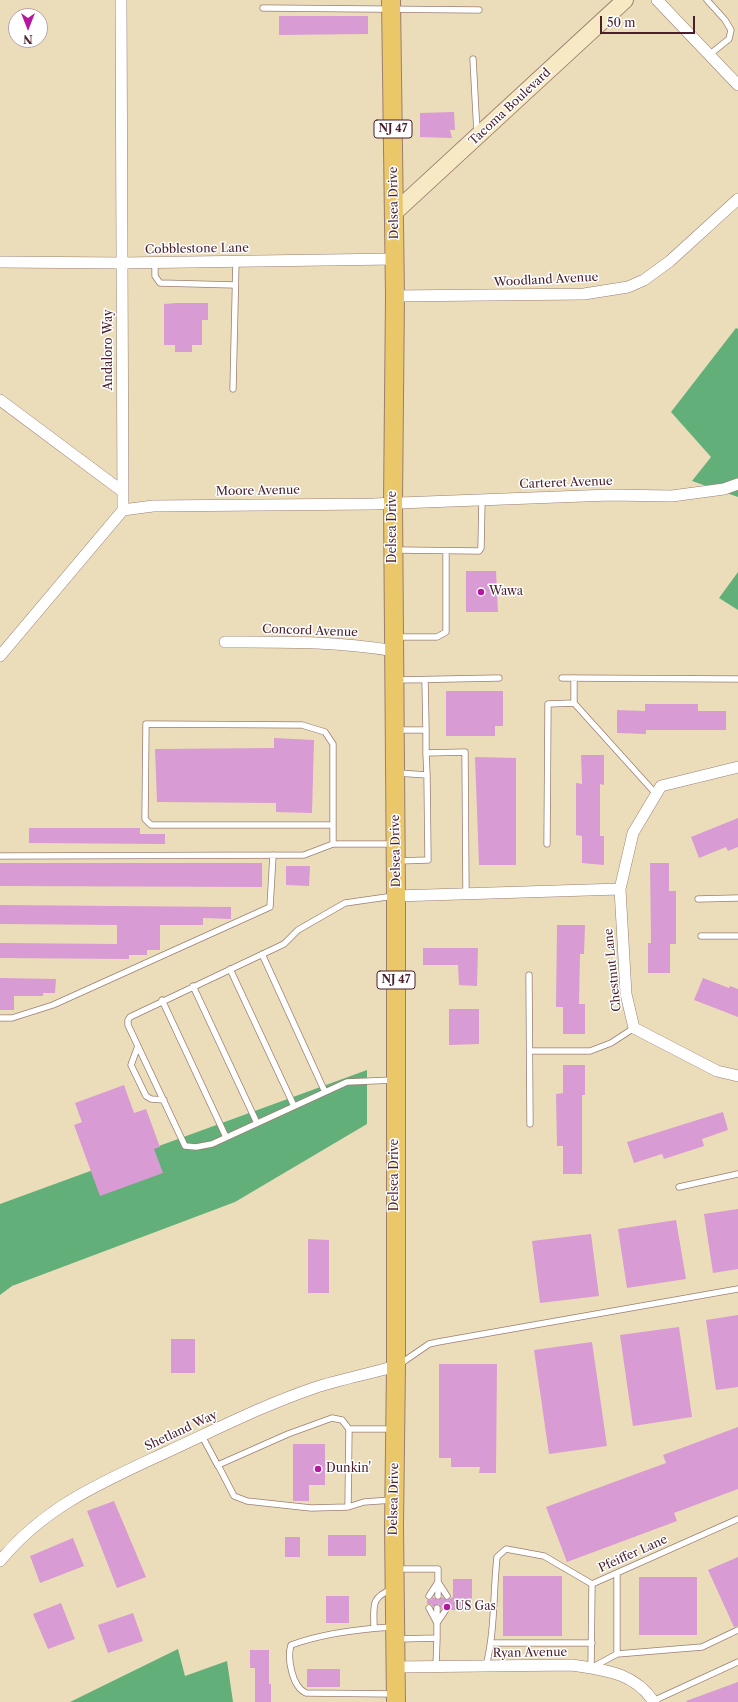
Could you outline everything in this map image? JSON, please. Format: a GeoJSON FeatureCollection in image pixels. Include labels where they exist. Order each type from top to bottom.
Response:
{"type":"FeatureCollection","features":[{"type":"Feature","properties":{"kind":"main road","name":"Delsea Drive"},"geometry":{"type":"LineString","coordinates":[[391,4],[395,296],[393,550],[396,852],[396,1366],[394,1500],[396,1698]]}},
{"type":"Feature","properties":{"kind":"street","name":"Andaloro Way"},"geometry":{"type":"LineString","coordinates":[[121,0],[123,510]]}},
{"type":"Feature","properties":{"kind":"street","name":"Tacoma Boulevard"},"geometry":{"type":"LineString","coordinates":[[394,213],[625,0]]}},
{"type":"Feature","properties":{"kind":"street"},"geometry":{"type":"LineString","coordinates":[[657,0],[738,85]]}},
{"type":"Feature","properties":{"kind":"street","name":"Woodland Avenue"},"geometry":{"type":"LineString","coordinates":[[395,296],[584,294],[628,287],[644,280],[661,269],[738,199]]}},
{"type":"Feature","properties":{"kind":"street","name":"Cobblestone Lane"},"geometry":{"type":"LineString","coordinates":[[0,262],[122,263],[394,259]]}},
{"type":"Feature","properties":{"kind":"street"},"geometry":{"type":"LineString","coordinates":[[0,400],[122,491]]}},
{"type":"Feature","properties":{"kind":"street","name":"Carteret Avenue"},"geometry":{"type":"LineString","coordinates":[[393,502],[610,494],[672,496],[724,489],[738,484]]}},
{"type":"Feature","properties":{"kind":"street","name":"Moore Avenue"},"geometry":{"type":"LineString","coordinates":[[123,510],[153,506],[373,504],[393,502]]}},
{"type":"Feature","properties":{"kind":"street"},"geometry":{"type":"LineString","coordinates":[[0,656],[123,510]]}},
{"type":"Feature","properties":{"kind":"street","name":"Concord Avenue"},"geometry":{"type":"LineString","coordinates":[[225,642],[317,642],[360,645],[394,644]]}},
{"type":"Feature","properties":{"kind":"street","name":"Chestnut Lane"},"geometry":{"type":"LineString","coordinates":[[634,1028],[626,994],[620,889],[633,833],[661,786],[738,767]]}},
{"type":"Feature","properties":{"kind":"street"},"geometry":{"type":"LineString","coordinates":[[396,896],[620,889]]}},
{"type":"Feature","properties":{"kind":"street"},"geometry":{"type":"LineString","coordinates":[[634,1028],[717,1071],[738,1076]]}},
{"type":"Feature","properties":{"kind":"street","name":"Shetland Way"},"geometry":{"type":"LineString","coordinates":[[0,1561],[40,1521],[66,1502],[108,1479],[254,1412],[313,1388],[396,1366]]}},
{"type":"Feature","properties":{"kind":"street","name":"Ryan Avenue"},"geometry":{"type":"LineString","coordinates":[[396,1667],[572,1665],[618,1673],[648,1694],[653,1702]]}},
{"type":"Feature","properties":{"kind":"lane"},"geometry":{"type":"LineString","coordinates":[[707,0],[725,20],[730,30],[729,39],[710,55]]}},
{"type":"Feature","properties":{"kind":"lane"},"geometry":{"type":"LineString","coordinates":[[263,8],[391,4],[479,10]]}},
{"type":"Feature","properties":{"kind":"lane"},"geometry":{"type":"LineString","coordinates":[[473,59],[477,137]]}},
{"type":"Feature","properties":{"kind":"lane"},"geometry":{"type":"LineString","coordinates":[[233,389],[236,261]]}},
{"type":"Feature","properties":{"kind":"lane"},"geometry":{"type":"LineString","coordinates":[[155,262],[155,276],[160,283],[235,285]]}},
{"type":"Feature","properties":{"kind":"lane"},"geometry":{"type":"LineString","coordinates":[[393,550],[479,551],[482,499]]}},
{"type":"Feature","properties":{"kind":"lane"},"geometry":{"type":"LineString","coordinates":[[394,644],[436,637],[446,632],[446,551]]}},
{"type":"Feature","properties":{"kind":"lane"},"geometry":{"type":"LineString","coordinates":[[395,680],[499,678]]}},
{"type":"Feature","properties":{"kind":"lane"},"geometry":{"type":"LineString","coordinates":[[562,678],[738,679]]}},
{"type":"Feature","properties":{"kind":"lane"},"geometry":{"type":"LineString","coordinates":[[574,678],[574,703],[656,794]]}},
{"type":"Feature","properties":{"kind":"lane"},"geometry":{"type":"LineString","coordinates":[[0,856],[304,855],[333,844],[396,852],[428,860],[425,680]]}},
{"type":"Feature","properties":{"kind":"lane"},"geometry":{"type":"LineString","coordinates":[[547,844],[548,704],[574,703]]}},
{"type":"Feature","properties":{"kind":"lane"},"geometry":{"type":"LineString","coordinates":[[333,825],[151,825],[145,819],[146,724],[302,725],[325,732],[333,744],[333,825],[333,844]]}},
{"type":"Feature","properties":{"kind":"lane"},"geometry":{"type":"LineString","coordinates":[[395,730],[426,730]]}},
{"type":"Feature","properties":{"kind":"lane"},"geometry":{"type":"LineString","coordinates":[[426,753],[465,752],[466,894]]}},
{"type":"Feature","properties":{"kind":"lane"},"geometry":{"type":"LineString","coordinates":[[395,773],[427,775]]}},
{"type":"Feature","properties":{"kind":"lane"},"geometry":{"type":"LineString","coordinates":[[0,1018],[12,1018],[53,1005],[270,907],[273,855]]}},
{"type":"Feature","properties":{"kind":"lane"},"geometry":{"type":"LineString","coordinates":[[395,1080],[347,1082],[212,1144],[196,1147],[185,1146],[128,1025],[128,1020],[130,1017],[162,1000],[284,944],[298,930],[345,903],[396,896]]}},
{"type":"Feature","properties":{"kind":"lane"},"geometry":{"type":"LineString","coordinates":[[698,899],[738,898]]}},
{"type":"Feature","properties":{"kind":"lane"},"geometry":{"type":"LineString","coordinates":[[701,936],[738,936]]}},
{"type":"Feature","properties":{"kind":"lane"},"geometry":{"type":"LineString","coordinates":[[262,954],[325,1092]]}},
{"type":"Feature","properties":{"kind":"lane"},"geometry":{"type":"LineString","coordinates":[[230,969],[294,1106]]}},
{"type":"Feature","properties":{"kind":"lane"},"geometry":{"type":"LineString","coordinates":[[529,975],[530,1124]]}},
{"type":"Feature","properties":{"kind":"lane"},"geometry":{"type":"LineString","coordinates":[[193,986],[257,1123]]}},
{"type":"Feature","properties":{"kind":"lane"},"geometry":{"type":"LineString","coordinates":[[162,1000],[226,1137]]}},
{"type":"Feature","properties":{"kind":"lane"},"geometry":{"type":"LineString","coordinates":[[530,1051],[590,1051],[611,1043],[634,1028]]}},
{"type":"Feature","properties":{"kind":"lane"},"geometry":{"type":"LineString","coordinates":[[138,1046],[131,1065],[146,1096],[151,1099],[164,1100]]}},
{"type":"Feature","properties":{"kind":"lane"},"geometry":{"type":"LineString","coordinates":[[679,1187],[738,1174]]}},
{"type":"Feature","properties":{"kind":"lane"},"geometry":{"type":"LineString","coordinates":[[396,1366],[429,1344],[738,1289]]}},
{"type":"Feature","properties":{"kind":"lane"},"geometry":{"type":"LineString","coordinates":[[218,1466],[288,1434],[332,1418],[342,1420],[349,1429],[348,1507]]}},
{"type":"Feature","properties":{"kind":"lane"},"geometry":{"type":"LineString","coordinates":[[349,1429],[395,1429]]}},
{"type":"Feature","properties":{"kind":"lane"},"geometry":{"type":"LineString","coordinates":[[202,1436],[234,1496],[247,1501],[311,1508],[348,1507],[364,1502],[394,1500]]}},
{"type":"Feature","properties":{"kind":"lane","name":"Pfeiffer Lane"},"geometry":{"type":"LineString","coordinates":[[591,1668],[592,1584],[738,1519]]}},
{"type":"Feature","properties":{"kind":"lane"},"geometry":{"type":"LineString","coordinates":[[486,1666],[492,1644],[493,1596],[497,1557],[506,1549],[544,1556],[592,1584]]}},
{"type":"Feature","properties":{"kind":"lane"},"geometry":{"type":"LineString","coordinates":[[394,1569],[438,1569],[438,1596]]}},
{"type":"Feature","properties":{"kind":"lane"},"geometry":{"type":"LineString","coordinates":[[617,1573],[617,1654]]}},
{"type":"Feature","properties":{"kind":"lane"},"geometry":{"type":"LineString","coordinates":[[429,1596],[438,1582]]}},
{"type":"Feature","properties":{"kind":"lane"},"geometry":{"type":"LineString","coordinates":[[438,1582],[447,1596]]}},
{"type":"Feature","properties":{"kind":"lane"},"geometry":{"type":"LineString","coordinates":[[374,1628],[374,1608],[378,1597],[380,1594],[394,1588]]}},
{"type":"Feature","properties":{"kind":"lane"},"geometry":{"type":"LineString","coordinates":[[429,1608],[437,1623]]}},
{"type":"Feature","properties":{"kind":"lane"},"geometry":{"type":"LineString","coordinates":[[436,1667],[437,1608]]}},
{"type":"Feature","properties":{"kind":"lane"},"geometry":{"type":"LineString","coordinates":[[437,1623],[447,1608]]}},
{"type":"Feature","properties":{"kind":"lane"},"geometry":{"type":"LineString","coordinates":[[396,1698],[306,1693],[298,1687],[292,1671],[291,1645],[315,1637],[374,1628],[395,1633],[437,1638]]}},
{"type":"Feature","properties":{"kind":"lane"},"geometry":{"type":"LineString","coordinates":[[591,1668],[617,1654],[702,1647],[738,1630]]}},
{"type":"Feature","properties":{"kind":"lane"},"geometry":{"type":"LineString","coordinates":[[492,1644],[592,1644]]}},
{"type":"Feature","properties":{"kind":"lane"},"geometry":{"type":"LineString","coordinates":[[653,1702],[738,1662]]}},
{"type":"Feature","properties":{"kind":"green space"},"geometry":{"type":"Polygon","coordinates":[[[736,328],[738,329],[738,497],[692,481],[711,457],[671,412],[736,328]]]}},
{"type":"Feature","properties":{"kind":"green space"},"geometry":{"type":"Polygon","coordinates":[[[738,572],[738,610],[719,598],[738,572]]]}},
{"type":"Feature","properties":{"kind":"green space"},"geometry":{"type":"Polygon","coordinates":[[[367,1070],[367,1124],[235,1202],[12,1286],[0,1295],[0,1204],[367,1070]]]}},
{"type":"Feature","properties":{"kind":"green space"},"geometry":{"type":"Polygon","coordinates":[[[178,1649],[185,1676],[227,1661],[233,1702],[70,1702],[178,1649]]]}},
{"type":"Feature","properties":{"kind":"building"},"geometry":{"type":"Polygon","coordinates":[[[279,16],[368,16],[368,34],[279,35],[279,16]]]}},
{"type":"Feature","properties":{"kind":"building"},"geometry":{"type":"Polygon","coordinates":[[[454,112],[455,130],[450,130],[452,138],[420,137],[420,113],[454,112]]]}},
{"type":"Feature","properties":{"kind":"building"},"geometry":{"type":"Polygon","coordinates":[[[208,303],[208,320],[202,320],[202,345],[192,345],[192,352],[175,352],[175,345],[164,345],[164,304],[208,303]]]}},
{"type":"Feature","properties":{"kind":"building","name":"Wawa"},"geometry":{"type":"Polygon","coordinates":[[[466,571],[496,571],[498,612],[466,612],[466,571]]]}},
{"type":"Feature","properties":{"kind":"building"},"geometry":{"type":"Polygon","coordinates":[[[446,691],[503,691],[503,726],[495,726],[495,736],[446,736],[446,691]]]}},
{"type":"Feature","properties":{"kind":"building"},"geometry":{"type":"Polygon","coordinates":[[[645,704],[698,704],[698,711],[726,711],[726,730],[646,730],[646,734],[617,733],[617,710],[645,711],[645,704]]]}},
{"type":"Feature","properties":{"kind":"building"},"geometry":{"type":"Polygon","coordinates":[[[274,738],[314,740],[312,813],[276,812],[276,803],[157,802],[155,749],[274,748],[274,738]]]}},
{"type":"Feature","properties":{"kind":"building"},"geometry":{"type":"Polygon","coordinates":[[[581,755],[604,755],[604,785],[600,784],[600,836],[604,836],[604,865],[582,863],[582,836],[576,835],[576,783],[582,784],[581,755]]]}},
{"type":"Feature","properties":{"kind":"building"},"geometry":{"type":"Polygon","coordinates":[[[475,757],[516,758],[516,865],[479,865],[475,757]]]}},
{"type":"Feature","properties":{"kind":"building"},"geometry":{"type":"Polygon","coordinates":[[[738,818],[738,847],[728,851],[726,847],[699,858],[691,837],[738,818]]]}},
{"type":"Feature","properties":{"kind":"building"},"geometry":{"type":"Polygon","coordinates":[[[29,828],[140,828],[140,834],[165,834],[165,844],[29,843],[29,828]]]}},
{"type":"Feature","properties":{"kind":"building"},"geometry":{"type":"Polygon","coordinates":[[[0,863],[262,863],[262,887],[0,886],[0,863]]]}},
{"type":"Feature","properties":{"kind":"building"},"geometry":{"type":"Polygon","coordinates":[[[650,863],[669,863],[669,891],[676,891],[676,944],[670,944],[670,973],[648,973],[648,943],[651,943],[650,863]]]}},
{"type":"Feature","properties":{"kind":"building"},"geometry":{"type":"Polygon","coordinates":[[[286,866],[310,866],[309,886],[286,885],[286,866]]]}},
{"type":"Feature","properties":{"kind":"building"},"geometry":{"type":"Polygon","coordinates":[[[0,905],[231,907],[231,919],[203,918],[203,925],[160,925],[160,950],[147,950],[147,955],[129,955],[129,959],[0,958],[0,943],[117,944],[117,925],[0,924],[0,905]]]}},
{"type":"Feature","properties":{"kind":"building"},"geometry":{"type":"Polygon","coordinates":[[[557,925],[585,925],[584,954],[580,954],[579,1004],[585,1004],[585,1034],[563,1034],[563,1007],[556,1007],[557,925]]]}},
{"type":"Feature","properties":{"kind":"building"},"geometry":{"type":"Polygon","coordinates":[[[423,948],[478,948],[477,986],[459,985],[458,965],[423,965],[423,948]]]}},
{"type":"Feature","properties":{"kind":"building"},"geometry":{"type":"Polygon","coordinates":[[[0,978],[56,979],[55,993],[43,993],[43,996],[14,996],[14,1010],[0,1010],[0,978]]]}},
{"type":"Feature","properties":{"kind":"building"},"geometry":{"type":"Polygon","coordinates":[[[703,978],[729,988],[730,986],[738,989],[738,1017],[694,1000],[703,978]]]}},
{"type":"Feature","properties":{"kind":"building"},"geometry":{"type":"Polygon","coordinates":[[[449,1009],[479,1009],[479,1044],[449,1045],[449,1009]]]}},
{"type":"Feature","properties":{"kind":"building"},"geometry":{"type":"Polygon","coordinates":[[[563,1065],[585,1065],[585,1095],[582,1095],[582,1174],[563,1174],[563,1146],[557,1146],[556,1094],[563,1093],[563,1065]]]}},
{"type":"Feature","properties":{"kind":"building"},"geometry":{"type":"Polygon","coordinates":[[[124,1085],[134,1113],[146,1109],[160,1147],[154,1149],[163,1173],[100,1196],[74,1125],[82,1122],[75,1103],[124,1085]]]}},
{"type":"Feature","properties":{"kind":"building"},"geometry":{"type":"Polygon","coordinates":[[[723,1112],[728,1130],[702,1139],[704,1146],[664,1159],[662,1154],[634,1163],[627,1142],[723,1112]]]}},
{"type":"Feature","properties":{"kind":"building"},"geometry":{"type":"Polygon","coordinates":[[[738,1209],[738,1269],[713,1273],[704,1214],[738,1209]]]}},
{"type":"Feature","properties":{"kind":"building"},"geometry":{"type":"Polygon","coordinates":[[[676,1220],[686,1279],[627,1288],[618,1229],[676,1220]]]}},
{"type":"Feature","properties":{"kind":"building"},"geometry":{"type":"Polygon","coordinates":[[[591,1234],[599,1296],[540,1303],[532,1241],[591,1234]]]}},
{"type":"Feature","properties":{"kind":"building"},"geometry":{"type":"Polygon","coordinates":[[[308,1239],[329,1240],[329,1293],[308,1293],[308,1239]]]}},
{"type":"Feature","properties":{"kind":"building"},"geometry":{"type":"Polygon","coordinates":[[[738,1315],[738,1387],[716,1390],[706,1320],[738,1315]]]}},
{"type":"Feature","properties":{"kind":"building"},"geometry":{"type":"Polygon","coordinates":[[[679,1327],[692,1417],[633,1426],[620,1335],[679,1327]]]}},
{"type":"Feature","properties":{"kind":"building"},"geometry":{"type":"Polygon","coordinates":[[[171,1339],[195,1339],[195,1373],[171,1373],[171,1339]]]}},
{"type":"Feature","properties":{"kind":"building"},"geometry":{"type":"Polygon","coordinates":[[[592,1342],[607,1446],[549,1454],[534,1350],[592,1342]]]}},
{"type":"Feature","properties":{"kind":"building"},"geometry":{"type":"Polygon","coordinates":[[[439,1364],[497,1364],[496,1473],[479,1473],[480,1467],[451,1467],[451,1458],[439,1458],[439,1364]]]}},
{"type":"Feature","properties":{"kind":"building"},"geometry":{"type":"Polygon","coordinates":[[[738,1427],[738,1489],[674,1513],[677,1521],[567,1562],[546,1507],[666,1463],[663,1455],[738,1427]]]}},
{"type":"Feature","properties":{"kind":"building"},"geometry":{"type":"Polygon","coordinates":[[[293,1444],[325,1444],[325,1485],[309,1485],[309,1501],[293,1501],[293,1444]]]}},
{"type":"Feature","properties":{"kind":"building"},"geometry":{"type":"Polygon","coordinates":[[[114,1501],[146,1577],[117,1588],[87,1511],[114,1501]]]}},
{"type":"Feature","properties":{"kind":"building"},"geometry":{"type":"Polygon","coordinates":[[[328,1535],[366,1535],[366,1556],[328,1556],[328,1535]]]}},
{"type":"Feature","properties":{"kind":"building"},"geometry":{"type":"Polygon","coordinates":[[[285,1537],[300,1537],[300,1557],[285,1557],[285,1537]]]}},
{"type":"Feature","properties":{"kind":"building"},"geometry":{"type":"Polygon","coordinates":[[[73,1538],[84,1566],[40,1583],[30,1556],[73,1538]]]}},
{"type":"Feature","properties":{"kind":"building"},"geometry":{"type":"Polygon","coordinates":[[[738,1557],[738,1626],[734,1627],[708,1570],[738,1557]]]}},
{"type":"Feature","properties":{"kind":"building"},"geometry":{"type":"Polygon","coordinates":[[[503,1576],[562,1576],[562,1636],[503,1636],[503,1576]]]}},
{"type":"Feature","properties":{"kind":"building"},"geometry":{"type":"Polygon","coordinates":[[[639,1577],[697,1577],[697,1635],[639,1635],[639,1577]]]}},
{"type":"Feature","properties":{"kind":"building"},"geometry":{"type":"Polygon","coordinates":[[[453,1579],[472,1579],[472,1610],[451,1610],[451,1606],[448,1604],[441,1609],[439,1604],[433,1607],[431,1604],[427,1604],[427,1600],[431,1600],[433,1597],[438,1600],[443,1597],[447,1600],[453,1597],[453,1579]]]}},
{"type":"Feature","properties":{"kind":"building"},"geometry":{"type":"Polygon","coordinates":[[[326,1596],[349,1596],[349,1623],[326,1623],[326,1596]]]}},
{"type":"Feature","properties":{"kind":"building"},"geometry":{"type":"Polygon","coordinates":[[[61,1603],[75,1639],[48,1649],[33,1614],[61,1603]]]}},
{"type":"Feature","properties":{"kind":"building"},"geometry":{"type":"Polygon","coordinates":[[[133,1613],[143,1641],[108,1653],[98,1625],[133,1613]]]}},
{"type":"Feature","properties":{"kind":"building"},"geometry":{"type":"Polygon","coordinates":[[[250,1650],[269,1650],[269,1684],[271,1684],[271,1702],[255,1702],[255,1668],[250,1668],[250,1650]]]}},
{"type":"Feature","properties":{"kind":"building"},"geometry":{"type":"Polygon","coordinates":[[[307,1669],[340,1669],[340,1687],[307,1687],[307,1669]]]}},
{"type":"Feature","properties":{"kind":"building"},"geometry":{"type":"Polygon","coordinates":[[[738,1682],[738,1702],[686,1701],[738,1682]]]}},
{"type":"Feature","properties":{"kind":"place","name":"Wawa"},"geometry":{"type":"Point","coordinates":[481,592]}},
{"type":"Feature","properties":{"kind":"place","name":"Dunkin'"},"geometry":{"type":"Point","coordinates":[318,1469]}},
{"type":"Feature","properties":{"kind":"place","name":"US Gas"},"geometry":{"type":"Point","coordinates":[447,1607]}}]}
